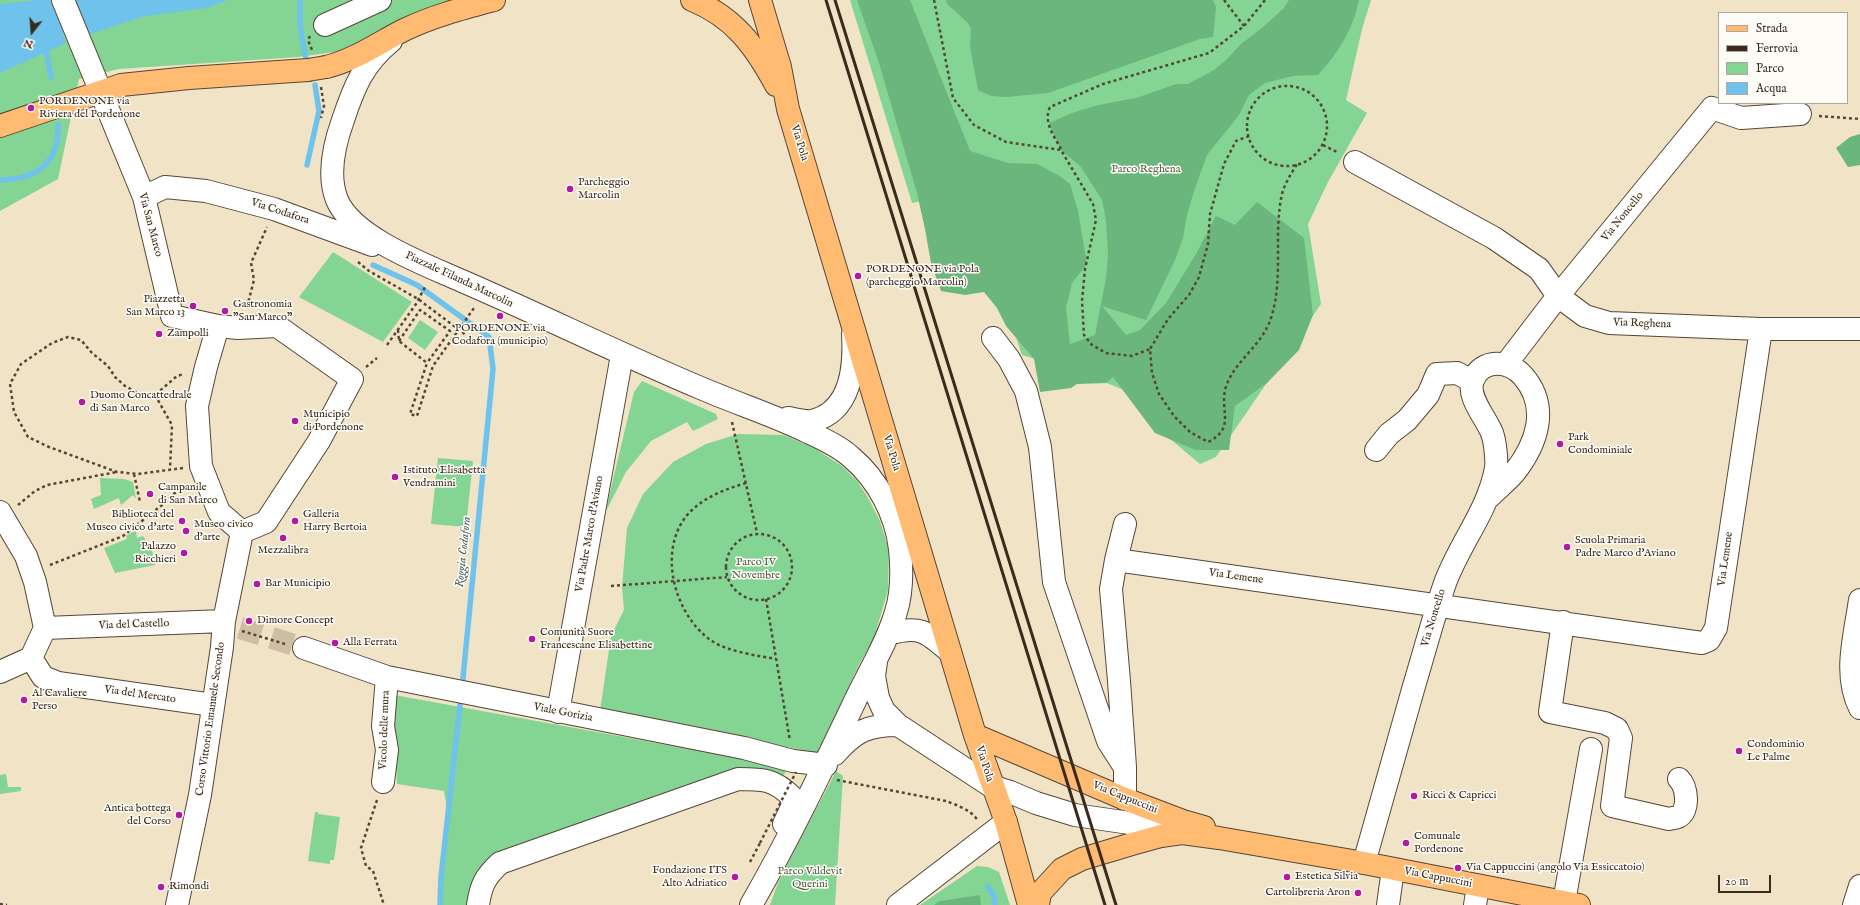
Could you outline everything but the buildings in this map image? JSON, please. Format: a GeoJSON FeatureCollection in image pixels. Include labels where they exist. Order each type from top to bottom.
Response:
{"type":"FeatureCollection","features":[{"type":"Feature","properties":{"kind":"main road"},"geometry":{"type":"LineString","coordinates":[[0,126],[121,85],[189,78],[317,69],[359,55],[404,30],[430,19],[494,0]]}},
{"type":"Feature","properties":{"kind":"main road"},"geometry":{"type":"LineString","coordinates":[[692,0],[720,15],[748,39],[763,61],[788,109]]}},
{"type":"Feature","properties":{"kind":"main road","name":"Via Pola"},"geometry":{"type":"LineString","coordinates":[[760,0],[780,67],[788,109],[975,735],[1006,822],[1029,905]]}},
{"type":"Feature","properties":{"kind":"main road","name":"Via Cappuccini"},"geometry":{"type":"LineString","coordinates":[[975,735],[1125,799],[1183,821],[1280,848]]}},
{"type":"Feature","properties":{"kind":"main road","name":"Via Cappuccini"},"geometry":{"type":"LineString","coordinates":[[1038,905],[1040,892],[1062,869],[1082,860],[1132,844],[1160,836],[1182,833],[1280,848],[1393,869],[1476,895],[1572,904]]}},
{"type":"Feature","properties":{"kind":"street","name":"Via San Marco"},"geometry":{"type":"LineString","coordinates":[[63,0],[144,197],[172,316],[228,327]]}},
{"type":"Feature","properties":{"kind":"street"},"geometry":{"type":"LineString","coordinates":[[325,25],[380,0]]}},
{"type":"Feature","properties":{"kind":"street","name":"Piazzale Filanda Marcolin"},"geometry":{"type":"LineString","coordinates":[[404,30],[370,60],[358,79],[336,140],[333,158],[333,178],[338,200],[350,219],[375,238],[412,259],[483,290],[622,355],[727,399],[773,415],[832,443],[850,456],[877,485],[890,511],[900,548],[901,591],[888,634],[826,766]]}},
{"type":"Feature","properties":{"kind":"street","name":"Via Noncello"},"geometry":{"type":"LineString","coordinates":[[1506,364],[1558,296],[1712,108],[1741,118],[1800,114]]}},
{"type":"Feature","properties":{"kind":"street","name":"Via Reghena"},"geometry":{"type":"LineString","coordinates":[[1349,159],[1494,238],[1540,269],[1558,296],[1585,316],[1609,323],[1761,329],[1860,329]]}},
{"type":"Feature","properties":{"kind":"street","name":"Via Codafora"},"geometry":{"type":"LineString","coordinates":[[144,197],[164,188],[206,191],[274,209],[412,259]]}},
{"type":"Feature","properties":{"kind":"street"},"geometry":{"type":"LineString","coordinates":[[278,326],[352,379],[319,441],[266,522],[242,532],[218,512],[203,472],[197,406],[206,367],[228,327],[278,326]]}},
{"type":"Feature","properties":{"kind":"street","name":"Piazzale Filanda Marcolin"},"geometry":{"type":"LineString","coordinates":[[773,415],[811,421],[828,415],[839,404],[852,372],[854,356],[853,327]]}},
{"type":"Feature","properties":{"kind":"street","name":"Via Lemene"},"geometry":{"type":"LineString","coordinates":[[1116,560],[1563,622],[1702,643],[1709,640],[1714,634],[1716,628],[1761,329]]}},
{"type":"Feature","properties":{"kind":"street"},"geometry":{"type":"LineString","coordinates":[[993,338],[1009,359],[1026,391],[1040,447],[1054,582],[1108,741],[1125,767]]}},
{"type":"Feature","properties":{"kind":"street","name":"Via Padre Marco d'Aviano"},"geometry":{"type":"LineString","coordinates":[[558,712],[622,355]]}},
{"type":"Feature","properties":{"kind":"street"},"geometry":{"type":"LineString","coordinates":[[1376,450],[1389,434],[1407,420],[1428,395],[1437,374],[1458,373],[1472,382],[1477,372],[1487,365],[1495,362],[1506,364],[1518,370],[1528,381],[1535,397],[1539,421],[1536,436],[1517,469],[1488,498]]}},
{"type":"Feature","properties":{"kind":"street","name":"Via Noncello"},"geometry":{"type":"LineString","coordinates":[[1364,863],[1438,605],[1453,564],[1488,498],[1496,466],[1493,435],[1472,396],[1472,382]]}},
{"type":"Feature","properties":{"kind":"street"},"geometry":{"type":"LineString","coordinates":[[0,512],[26,556],[32,573],[44,628],[31,658],[0,672]]}},
{"type":"Feature","properties":{"kind":"street"},"geometry":{"type":"LineString","coordinates":[[1125,524],[1116,560],[1111,589],[1125,767],[1125,799]]}},
{"type":"Feature","properties":{"kind":"street","name":"Corso Vittorio Emanuele Secondo"},"geometry":{"type":"LineString","coordinates":[[176,905],[200,795],[222,647],[229,625],[242,532]]}},
{"type":"Feature","properties":{"kind":"street"},"geometry":{"type":"LineString","coordinates":[[1860,600],[1850,666],[1853,691],[1860,708]]}},
{"type":"Feature","properties":{"kind":"street"},"geometry":{"type":"LineString","coordinates":[[1563,622],[1550,712],[1605,723],[1617,730],[1621,738],[1612,806],[1669,819],[1678,817],[1685,810],[1686,799],[1684,788],[1679,779]]}},
{"type":"Feature","properties":{"kind":"street","name":"Via del Castello"},"geometry":{"type":"LineString","coordinates":[[44,628],[229,625]]}},
{"type":"Feature","properties":{"kind":"street"},"geometry":{"type":"LineString","coordinates":[[888,634],[914,628],[932,637],[950,652]]}},
{"type":"Feature","properties":{"kind":"street","name":"Viale Gorizia"},"geometry":{"type":"LineString","coordinates":[[304,648],[387,677],[744,748],[794,766],[826,766]]}},
{"type":"Feature","properties":{"kind":"street","name":"Via Cappuccini"},"geometry":{"type":"LineString","coordinates":[[876,657],[874,676],[878,698],[884,711],[898,725],[992,786],[1036,803],[1075,815],[1182,833]]}},
{"type":"Feature","properties":{"kind":"street","name":"Via del Mercato"},"geometry":{"type":"LineString","coordinates":[[31,658],[43,677],[58,683],[213,705]]}},
{"type":"Feature","properties":{"kind":"street","name":"Vicolo delle mura"},"geometry":{"type":"LineString","coordinates":[[383,782],[387,750],[383,726],[387,677]]}},
{"type":"Feature","properties":{"kind":"street"},"geometry":{"type":"LineString","coordinates":[[751,905],[826,766],[841,747],[863,730],[877,725],[898,725]]}},
{"type":"Feature","properties":{"kind":"street","name":"Via Cappuccini"},"geometry":{"type":"LineString","coordinates":[[1572,904],[1591,749]]}},
{"type":"Feature","properties":{"kind":"street"},"geometry":{"type":"LineString","coordinates":[[478,905],[481,886],[492,870],[500,863],[738,779],[759,779],[780,785],[792,797],[792,807],[775,844],[768,876],[757,905]]}},
{"type":"Feature","properties":{"kind":"street"},"geometry":{"type":"LineString","coordinates":[[898,905],[1006,822]]}},
{"type":"Feature","properties":{"kind":"street"},"geometry":{"type":"LineString","coordinates":[[1388,905],[1393,869]]}},
{"type":"Feature","properties":{"kind":"street"},"geometry":{"type":"LineString","coordinates":[[1854,905],[1860,886]]}},
{"type":"Feature","properties":{"kind":"path"},"geometry":{"type":"LineString","coordinates":[[934,0],[953,98],[974,125],[1006,142],[1061,150]]}},
{"type":"Feature","properties":{"kind":"path"},"geometry":{"type":"LineString","coordinates":[[1224,0],[1244,26]]}},
{"type":"Feature","properties":{"kind":"path"},"geometry":{"type":"LineString","coordinates":[[1150,349],[1132,356],[1106,353],[1092,345],[1084,335],[1082,301],[1085,275],[1096,220],[1093,204],[1050,130],[1047,114],[1050,108],[1103,84],[1209,53],[1244,26],[1266,0]]}},
{"type":"Feature","properties":{"kind":"path"},"geometry":{"type":"LineString","coordinates":[[1280,86],[1294,86],[1307,91],[1317,99],[1324,109],[1327,128],[1323,145],[1314,156],[1298,164],[1279,165],[1267,161],[1256,152],[1249,136],[1247,126],[1249,112],[1256,100],[1267,91],[1280,86]]}},
{"type":"Feature","properties":{"kind":"path"},"geometry":{"type":"LineString","coordinates":[[1800,114],[1860,119]]}},
{"type":"Feature","properties":{"kind":"path"},"geometry":{"type":"LineString","coordinates":[[1249,136],[1236,141],[1224,164],[1210,214],[1208,244],[1199,277],[1188,295],[1168,319],[1150,349],[1152,373],[1159,394],[1174,416],[1190,432],[1208,442],[1218,437],[1226,422],[1223,399],[1227,383],[1261,338],[1271,320],[1275,304],[1282,193],[1288,178],[1298,164]]}},
{"type":"Feature","properties":{"kind":"path"},"geometry":{"type":"LineString","coordinates":[[1323,145],[1349,159]]}},
{"type":"Feature","properties":{"kind":"path"},"geometry":{"type":"LineString","coordinates":[[228,327],[243,320],[251,297],[254,280],[251,263],[267,226]]}},
{"type":"Feature","properties":{"kind":"path"},"geometry":{"type":"LineString","coordinates":[[357,261],[369,271],[419,298],[466,335]]}},
{"type":"Feature","properties":{"kind":"path"},"geometry":{"type":"LineString","coordinates":[[387,345],[419,298],[426,284]]}},
{"type":"Feature","properties":{"kind":"path"},"geometry":{"type":"LineString","coordinates":[[399,341],[420,310],[450,331],[427,363],[410,414],[417,416],[433,366],[460,330],[469,314]]}},
{"type":"Feature","properties":{"kind":"path"},"geometry":{"type":"LineString","coordinates":[[398,330],[399,341],[427,363]]}},
{"type":"Feature","properties":{"kind":"path"},"geometry":{"type":"LineString","coordinates":[[177,376],[155,395],[145,397],[125,386],[115,378],[108,366],[92,353],[81,340],[68,337],[52,343],[21,364],[10,384],[14,412],[28,437],[48,447],[117,472],[134,474],[170,469],[203,472]]}},
{"type":"Feature","properties":{"kind":"path"},"geometry":{"type":"LineString","coordinates":[[155,395],[172,425],[170,469]]}},
{"type":"Feature","properties":{"kind":"path"},"geometry":{"type":"LineString","coordinates":[[727,399],[757,533]]}},
{"type":"Feature","properties":{"kind":"path"},"geometry":{"type":"LineString","coordinates":[[0,512],[12,511],[35,491],[47,485],[117,472]]}},
{"type":"Feature","properties":{"kind":"path"},"geometry":{"type":"LineString","coordinates":[[32,573],[123,536],[162,505],[178,490],[203,472]]}},
{"type":"Feature","properties":{"kind":"path"},"geometry":{"type":"LineString","coordinates":[[134,474],[135,486],[140,502]]}},
{"type":"Feature","properties":{"kind":"path"},"geometry":{"type":"LineString","coordinates":[[746,483],[728,488],[710,497],[691,511],[680,527],[674,546],[673,581],[678,601],[692,624],[712,642],[749,655],[776,659]]}},
{"type":"Feature","properties":{"kind":"path"},"geometry":{"type":"LineString","coordinates":[[757,533],[778,539],[786,547],[791,557],[792,568],[790,578],[785,588],[776,595],[766,599],[756,600],[747,598],[738,593],[727,577],[725,567],[726,557],[738,540],[747,535],[757,533]]}},
{"type":"Feature","properties":{"kind":"path"},"geometry":{"type":"LineString","coordinates":[[611,586],[727,577]]}},
{"type":"Feature","properties":{"kind":"path"},"geometry":{"type":"LineString","coordinates":[[760,843],[794,766],[766,599]]}},
{"type":"Feature","properties":{"kind":"path","name":"Vicolo delle mura"},"geometry":{"type":"LineString","coordinates":[[383,782],[361,848],[366,866],[373,871],[384,905]]}},
{"type":"Feature","properties":{"kind":"path"},"geometry":{"type":"LineString","coordinates":[[0,904],[6,905]]}},
{"type":"Feature","properties":{"kind":"green space"},"geometry":{"type":"Polygon","coordinates":[[[0,0],[456,0],[342,51],[298,57],[119,69],[79,79],[58,179],[0,211],[0,0]]]}},
{"type":"Feature","properties":{"kind":"green space","name":"Parco Reghena"},"geometry":{"type":"Polygon","coordinates":[[[850,0],[1371,0],[1362,29],[1346,100],[1367,113],[1328,182],[1308,224],[1321,304],[1216,457],[1200,464],[1151,423],[1148,400],[1085,374],[1022,355],[1013,328],[951,195],[912,203],[850,0]]]}},
{"type":"Feature","properties":{"kind":"green space"},"geometry":{"type":"Polygon","coordinates":[[[857,0],[910,0],[970,151],[1008,163],[1037,164],[1060,176],[1070,184],[1078,211],[1087,264],[1072,283],[1066,308],[1070,344],[1095,335],[1106,278],[1108,256],[1106,220],[1102,200],[1081,167],[1061,150],[1049,123],[1072,113],[1098,105],[1136,98],[1176,84],[1188,84],[1214,70],[1241,44],[1262,28],[1284,8],[1289,0],[1359,0],[1349,31],[1338,50],[1318,75],[1293,76],[1265,83],[1249,95],[1239,115],[1207,155],[1194,191],[1187,215],[1183,238],[1175,260],[1146,320],[1102,306],[1126,335],[1140,330],[1166,303],[1196,254],[1216,216],[1235,225],[1257,202],[1304,238],[1313,315],[1299,350],[1267,383],[1235,406],[1229,450],[1195,450],[1155,433],[1113,377],[1106,383],[1077,384],[1071,388],[1040,392],[1034,359],[1006,326],[997,308],[984,292],[965,295],[941,291],[931,263],[917,193],[879,63],[857,0]]]}},
{"type":"Feature","properties":{"kind":"green space"},"geometry":{"type":"Polygon","coordinates":[[[946,0],[1213,0],[1216,7],[1213,37],[1200,39],[1048,93],[1006,97],[991,96],[978,90],[970,47],[971,29],[968,23],[947,4],[946,0]]]}},
{"type":"Feature","properties":{"kind":"green space"},"geometry":{"type":"Polygon","coordinates":[[[1860,134],[1860,165],[1848,167],[1836,148],[1850,137],[1860,134]]]}},
{"type":"Feature","properties":{"kind":"green space"},"geometry":{"type":"Polygon","coordinates":[[[333,252],[412,302],[383,342],[299,297],[333,252]]]}},
{"type":"Feature","properties":{"kind":"green space"},"geometry":{"type":"Polygon","coordinates":[[[420,320],[438,332],[425,350],[408,338],[420,320]]]}},
{"type":"Feature","properties":{"kind":"green space"},"geometry":{"type":"Polygon","coordinates":[[[642,381],[716,414],[718,419],[693,431],[687,422],[651,441],[626,472],[605,513],[634,392],[642,381]]]}},
{"type":"Feature","properties":{"kind":"green space","name":"Parco IV Novembre"},"geometry":{"type":"Polygon","coordinates":[[[738,434],[784,435],[814,448],[842,466],[857,481],[867,496],[880,521],[889,550],[888,590],[874,638],[859,665],[817,753],[600,711],[611,636],[624,610],[622,587],[627,528],[643,494],[673,462],[706,444],[738,434]]]}},
{"type":"Feature","properties":{"kind":"green space"},"geometry":{"type":"Polygon","coordinates":[[[438,458],[473,461],[466,527],[431,524],[438,458]]]}},
{"type":"Feature","properties":{"kind":"green space"},"geometry":{"type":"Polygon","coordinates":[[[100,478],[124,479],[133,482],[136,499],[133,495],[121,505],[119,498],[94,509],[91,499],[101,495],[100,478]]]}},
{"type":"Feature","properties":{"kind":"green space"},"geometry":{"type":"Polygon","coordinates":[[[136,530],[137,538],[143,536],[152,550],[155,565],[115,573],[104,548],[127,539],[126,536],[136,530]]]}},
{"type":"Feature","properties":{"kind":"green space"},"geometry":{"type":"Polygon","coordinates":[[[389,694],[788,767],[783,777],[502,855],[470,905],[439,905],[447,809],[444,791],[397,784],[394,729],[389,694]]]}},
{"type":"Feature","properties":{"kind":"green space","name":"Parco Valdevit Querini"},"geometry":{"type":"Polygon","coordinates":[[[836,771],[843,776],[835,905],[770,905],[778,883],[836,771]]]}},
{"type":"Feature","properties":{"kind":"green space"},"geometry":{"type":"Polygon","coordinates":[[[6,774],[8,787],[21,787],[21,791],[0,794],[0,775],[6,774]]]}},
{"type":"Feature","properties":{"kind":"green space"},"geometry":{"type":"Polygon","coordinates":[[[315,812],[318,812],[318,814],[340,817],[334,860],[330,860],[330,864],[308,861],[315,812]]]}},
{"type":"Feature","properties":{"kind":"green space"},"geometry":{"type":"Polygon","coordinates":[[[977,866],[988,867],[999,872],[1010,905],[920,905],[977,866]]]}},
{"type":"Feature","properties":{"kind":"green space"},"geometry":{"type":"Polygon","coordinates":[[[980,895],[981,905],[934,905],[940,901],[980,895]]]}},
{"type":"Feature","properties":{"kind":"water"},"geometry":{"type":"Polygon","coordinates":[[[50,0],[66,43],[0,73],[0,4],[50,0]]]}},
{"type":"Feature","properties":{"kind":"water"},"geometry":{"type":"Polygon","coordinates":[[[79,0],[228,0],[207,8],[145,16],[87,35],[79,0]]]}},
{"type":"Feature","properties":{"kind":"waterway"},"geometry":{"type":"LineString","coordinates":[[0,28],[41,24],[103,0]]}},
{"type":"Feature","properties":{"kind":"waterway","name":"Roggia Codafora"},"geometry":{"type":"LineString","coordinates":[[300,0],[300,27],[306,59]]}},
{"type":"Feature","properties":{"kind":"waterway"},"geometry":{"type":"LineString","coordinates":[[45,46],[51,77]]}},
{"type":"Feature","properties":{"kind":"waterway","name":"Roggia Codafora"},"geometry":{"type":"LineString","coordinates":[[307,165],[319,111],[315,85]]}},
{"type":"Feature","properties":{"kind":"waterway"},"geometry":{"type":"LineString","coordinates":[[0,180],[25,176],[43,167],[55,150],[58,125]]}},
{"type":"Feature","properties":{"kind":"waterway","name":"Roggia Codafora"},"geometry":{"type":"LineString","coordinates":[[373,265],[417,285],[489,337],[493,369],[462,688]]}},
{"type":"Feature","properties":{"kind":"waterway","name":"Roggia Codafora"},"geometry":{"type":"LineString","coordinates":[[440,905],[441,877],[461,696]]}},
{"type":"Feature","properties":{"kind":"waterway"},"geometry":{"type":"LineString","coordinates":[[988,887],[994,896],[995,905]]}},
{"type":"Feature","properties":{"kind":"tunnel"},"geometry":{"type":"LineString","coordinates":[[240,628],[304,648]]}},
{"type":"Feature","properties":{"kind":"railway"},"geometry":{"type":"LineString","coordinates":[[826,0],[1105,905]]}},
{"type":"Feature","properties":{"kind":"railway"},"geometry":{"type":"LineString","coordinates":[[835,0],[1116,905]]}},
{"type":"Feature","properties":{"kind":"place","name":"PORDENONE via Riviera del Pordenone"},"geometry":{"type":"Point","coordinates":[31,108]}},
{"type":"Feature","properties":{"kind":"place","name":"Parcheggio Marcolin"},"geometry":{"type":"Point","coordinates":[570,189]}},
{"type":"Feature","properties":{"kind":"place","name":"PORDENONE via Pola (parcheggio Marcolin)"},"geometry":{"type":"Point","coordinates":[858,276]}},
{"type":"Feature","properties":{"kind":"place","name":"Piazzetta San Marco 13"},"geometry":{"type":"Point","coordinates":[193,306]}},
{"type":"Feature","properties":{"kind":"place","name":"Gastronomia \"San Marco\""},"geometry":{"type":"Point","coordinates":[225,311]}},
{"type":"Feature","properties":{"kind":"place","name":"PORDENONE via Codafora (municipio)"},"geometry":{"type":"Point","coordinates":[500,316]}},
{"type":"Feature","properties":{"kind":"place","name":"Zampolli"},"geometry":{"type":"Point","coordinates":[159,334]}},
{"type":"Feature","properties":{"kind":"place","name":"Duomo Concattedrale di San Marco"},"geometry":{"type":"Point","coordinates":[82,402]}},
{"type":"Feature","properties":{"kind":"place","name":"Municipio di Pordenone"},"geometry":{"type":"Point","coordinates":[295,421]}},
{"type":"Feature","properties":{"kind":"place","name":"Park Condominiale"},"geometry":{"type":"Point","coordinates":[1560,444]}},
{"type":"Feature","properties":{"kind":"place","name":"Istituto Elisabetta Vendramini"},"geometry":{"type":"Point","coordinates":[395,477]}},
{"type":"Feature","properties":{"kind":"place","name":"Campanile di San Marco"},"geometry":{"type":"Point","coordinates":[150,494]}},
{"type":"Feature","properties":{"kind":"place","name":"Biblioteca del Museo civico d'arte"},"geometry":{"type":"Point","coordinates":[182,521]}},
{"type":"Feature","properties":{"kind":"place","name":"Galleria Harry Bertoia"},"geometry":{"type":"Point","coordinates":[295,521]}},
{"type":"Feature","properties":{"kind":"place","name":"Museo civico d'arte"},"geometry":{"type":"Point","coordinates":[186,531]}},
{"type":"Feature","properties":{"kind":"place","name":"Mezzalibra"},"geometry":{"type":"Point","coordinates":[283,538]}},
{"type":"Feature","properties":{"kind":"place","name":"Scuola Primaria Padre Marco d'Aviano"},"geometry":{"type":"Point","coordinates":[1567,547]}},
{"type":"Feature","properties":{"kind":"place","name":"Palazzo Ricchieri"},"geometry":{"type":"Point","coordinates":[184,553]}},
{"type":"Feature","properties":{"kind":"place","name":"Bar Municipio"},"geometry":{"type":"Point","coordinates":[257,584]}},
{"type":"Feature","properties":{"kind":"place","name":"Dimore Concept"},"geometry":{"type":"Point","coordinates":[249,621]}},
{"type":"Feature","properties":{"kind":"place","name":"Comunità Suore Francescane Elisabettine"},"geometry":{"type":"Point","coordinates":[532,639]}},
{"type":"Feature","properties":{"kind":"place","name":"Alla Ferrata"},"geometry":{"type":"Point","coordinates":[335,643]}},
{"type":"Feature","properties":{"kind":"place","name":"Al Cavaliere Perso"},"geometry":{"type":"Point","coordinates":[24,700]}},
{"type":"Feature","properties":{"kind":"place","name":"Condominio Le Palme"},"geometry":{"type":"Point","coordinates":[1739,751]}},
{"type":"Feature","properties":{"kind":"place","name":"Ricci & Capricci"},"geometry":{"type":"Point","coordinates":[1414,796]}},
{"type":"Feature","properties":{"kind":"place","name":"Antica bottega del Corso"},"geometry":{"type":"Point","coordinates":[179,815]}},
{"type":"Feature","properties":{"kind":"place","name":"Comunale Pordenone"},"geometry":{"type":"Point","coordinates":[1406,843]}},
{"type":"Feature","properties":{"kind":"place","name":"Via Cappuccini (angolo Via Essiccatoio)"},"geometry":{"type":"Point","coordinates":[1458,868]}},
{"type":"Feature","properties":{"kind":"place","name":"Fondazione ITS Alto Adriatico"},"geometry":{"type":"Point","coordinates":[735,877]}},
{"type":"Feature","properties":{"kind":"place","name":"Estetica Silvia"},"geometry":{"type":"Point","coordinates":[1287,877]}},
{"type":"Feature","properties":{"kind":"place","name":"Rimondi"},"geometry":{"type":"Point","coordinates":[161,887]}},
{"type":"Feature","properties":{"kind":"place","name":"Cartolibreria Aron"},"geometry":{"type":"Point","coordinates":[1358,893]}}]}
